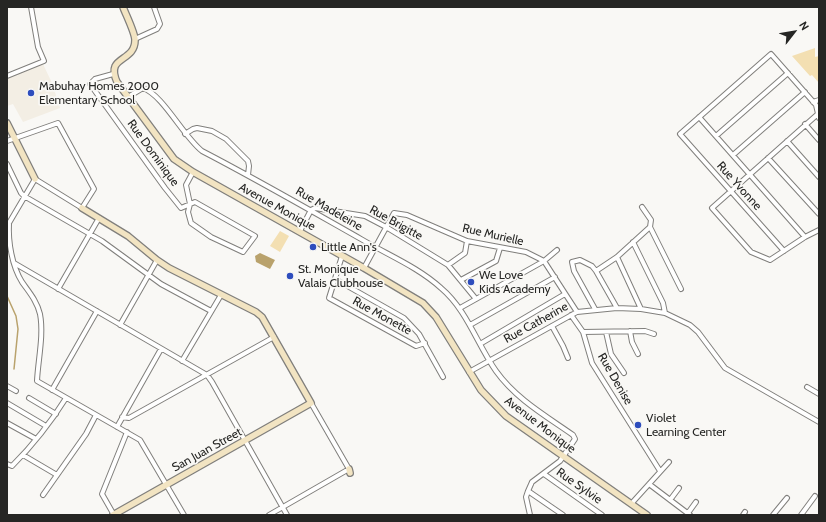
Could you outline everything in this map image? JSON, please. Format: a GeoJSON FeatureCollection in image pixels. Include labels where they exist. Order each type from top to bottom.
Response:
{"type":"FeatureCollection","features":[{"type":"Feature","properties":{"kind":"street"},"geometry":{"type":"LineString","coordinates":[[7,76],[44,61],[38,47],[31,7]]}},
{"type":"Feature","properties":{"kind":"street"},"geometry":{"type":"LineString","coordinates":[[113,74],[115,66],[118,62],[134,48],[135,39],[123,7]]}},
{"type":"Feature","properties":{"kind":"street"},"geometry":{"type":"LineString","coordinates":[[135,39],[156,29],[160,24],[154,7]]}},
{"type":"Feature","properties":{"kind":"street"},"geometry":{"type":"LineString","coordinates":[[805,236],[699,117],[771,54],[816,105],[819,118]]}},
{"type":"Feature","properties":{"kind":"street"},"geometry":{"type":"LineString","coordinates":[[716,136],[788,73]]}},
{"type":"Feature","properties":{"kind":"street","name":"Avenue Monique"},"geometry":{"type":"LineString","coordinates":[[113,74],[117,82],[174,159],[193,172],[300,231],[412,296],[431,311],[481,390],[506,416],[647,515]]}},
{"type":"Feature","properties":{"kind":"street","name":"Rue Dominique"},"geometry":{"type":"LineString","coordinates":[[113,74],[95,79],[90,84],[181,208],[190,204]]}},
{"type":"Feature","properties":{"kind":"street","name":"Rue Madeleine"},"geometry":{"type":"LineString","coordinates":[[128,96],[143,88],[147,90],[164,106],[185,134],[202,151],[312,210],[421,272],[442,288],[460,308],[490,361],[503,380],[519,396],[573,435],[576,439],[563,457]]}},
{"type":"Feature","properties":{"kind":"street"},"geometry":{"type":"LineString","coordinates":[[733,155],[804,92]]}},
{"type":"Feature","properties":{"kind":"street"},"geometry":{"type":"LineString","coordinates":[[813,102],[819,100]]}},
{"type":"Feature","properties":{"kind":"street"},"geometry":{"type":"LineString","coordinates":[[818,113],[712,208],[751,252],[770,260],[805,236],[819,230]]}},
{"type":"Feature","properties":{"kind":"street","name":"Rue Yvonne"},"geometry":{"type":"LineString","coordinates":[[699,117],[680,134],[784,251]]}},
{"type":"Feature","properties":{"kind":"street"},"geometry":{"type":"LineString","coordinates":[[7,141],[58,122],[94,189],[82,208]]}},
{"type":"Feature","properties":{"kind":"street"},"geometry":{"type":"LineString","coordinates":[[7,123],[35,179],[128,236],[169,268],[256,312],[262,317],[350,471],[269,515]]}},
{"type":"Feature","properties":{"kind":"street"},"geometry":{"type":"LineString","coordinates":[[805,124],[819,140]]}},
{"type":"Feature","properties":{"kind":"street"},"geometry":{"type":"LineString","coordinates":[[185,134],[196,128],[212,131],[222,136],[248,161],[248,175]]}},
{"type":"Feature","properties":{"kind":"street"},"geometry":{"type":"LineString","coordinates":[[787,141],[819,177]]}},
{"type":"Feature","properties":{"kind":"street"},"geometry":{"type":"LineString","coordinates":[[768,158],[819,214]]}},
{"type":"Feature","properties":{"kind":"street"},"geometry":{"type":"LineString","coordinates":[[7,164],[21,193],[24,196],[113,249],[173,291],[211,311]]}},
{"type":"Feature","properties":{"kind":"street"},"geometry":{"type":"LineString","coordinates":[[190,204],[195,202],[255,236],[243,252],[211,237],[191,223],[188,212],[190,204],[186,185],[193,172]]}},
{"type":"Feature","properties":{"kind":"street"},"geometry":{"type":"LineString","coordinates":[[35,179],[9,223],[9,231],[14,263],[22,282],[33,298],[40,314],[41,331],[36,381],[140,440],[184,515]]}},
{"type":"Feature","properties":{"kind":"street"},"geometry":{"type":"LineString","coordinates":[[642,207],[651,220],[650,227],[681,288]]}},
{"type":"Feature","properties":{"kind":"street","name":"Rue Brigitte"},"geometry":{"type":"LineString","coordinates":[[312,210],[318,208],[365,216],[386,227],[448,265],[476,299]]}},
{"type":"Feature","properties":{"kind":"street"},"geometry":{"type":"LineString","coordinates":[[300,231],[312,210]]}},
{"type":"Feature","properties":{"kind":"street","name":"Rue Murielle"},"geometry":{"type":"LineString","coordinates":[[364,268],[394,213],[407,215],[467,241],[526,252],[544,261]]}},
{"type":"Feature","properties":{"kind":"street"},"geometry":{"type":"LineString","coordinates":[[58,289],[99,218]]}},
{"type":"Feature","properties":{"kind":"street"},"geometry":{"type":"LineString","coordinates":[[596,271],[617,257],[650,227]]}},
{"type":"Feature","properties":{"kind":"street"},"geometry":{"type":"LineString","coordinates":[[448,265],[465,253],[467,241]]}},
{"type":"Feature","properties":{"kind":"street"},"geometry":{"type":"LineString","coordinates":[[633,242],[663,302],[665,313]]}},
{"type":"Feature","properties":{"kind":"street"},"geometry":{"type":"LineString","coordinates":[[461,280],[496,262],[500,248]]}},
{"type":"Feature","properties":{"kind":"street"},"geometry":{"type":"LineString","coordinates":[[460,308],[544,261],[557,250]]}},
{"type":"Feature","properties":{"kind":"street"},"geometry":{"type":"LineString","coordinates":[[342,256],[335,279],[404,318],[414,328],[425,343],[443,377]]}},
{"type":"Feature","properties":{"kind":"street"},"geometry":{"type":"LineString","coordinates":[[617,257],[642,309]]}},
{"type":"Feature","properties":{"kind":"street"},"geometry":{"type":"LineString","coordinates":[[120,325],[157,260]]}},
{"type":"Feature","properties":{"kind":"street"},"geometry":{"type":"LineString","coordinates":[[595,309],[574,271],[572,262],[580,260],[592,266],[617,308]]}},
{"type":"Feature","properties":{"kind":"street"},"geometry":{"type":"LineString","coordinates":[[544,261],[576,312]]}},
{"type":"Feature","properties":{"kind":"street"},"geometry":{"type":"LineString","coordinates":[[14,263],[206,375],[287,515]]}},
{"type":"Feature","properties":{"kind":"street"},"geometry":{"type":"LineString","coordinates":[[470,325],[555,278]]}},
{"type":"Feature","properties":{"kind":"street","name":"Rue Monette"},"geometry":{"type":"LineString","coordinates":[[335,279],[329,298],[416,346],[425,343]]}},
{"type":"Feature","properties":{"kind":"street"},"geometry":{"type":"LineString","coordinates":[[480,344],[565,294]]}},
{"type":"Feature","properties":{"kind":"street"},"geometry":{"type":"LineString","coordinates":[[182,361],[220,295]]}},
{"type":"Feature","properties":{"kind":"street","name":"Rue Catherine"},"geometry":{"type":"LineString","coordinates":[[469,372],[576,312],[617,308],[642,309],[665,313],[690,325],[698,332],[725,368],[819,422]]}},
{"type":"Feature","properties":{"kind":"street"},"geometry":{"type":"LineString","coordinates":[[52,390],[97,311]]}},
{"type":"Feature","properties":{"kind":"street","name":"Rue Denise"},"geometry":{"type":"LineString","coordinates":[[571,315],[583,332],[592,364],[660,471]]}},
{"type":"Feature","properties":{"kind":"street"},"geometry":{"type":"LineString","coordinates":[[552,326],[568,358]]}},
{"type":"Feature","properties":{"kind":"street"},"geometry":{"type":"LineString","coordinates":[[630,331],[632,342],[638,354]]}},
{"type":"Feature","properties":{"kind":"street"},"geometry":{"type":"LineString","coordinates":[[583,332],[645,331],[654,334]]}},
{"type":"Feature","properties":{"kind":"street"},"geometry":{"type":"LineString","coordinates":[[606,332],[612,354],[624,373]]}},
{"type":"Feature","properties":{"kind":"street"},"geometry":{"type":"LineString","coordinates":[[122,417],[129,418],[274,337]]}},
{"type":"Feature","properties":{"kind":"street"},"geometry":{"type":"LineString","coordinates":[[116,427],[161,349]]}},
{"type":"Feature","properties":{"kind":"street"},"geometry":{"type":"LineString","coordinates":[[7,386],[16,391]]}},
{"type":"Feature","properties":{"kind":"street"},"geometry":{"type":"LineString","coordinates":[[807,387],[819,394]]}},
{"type":"Feature","properties":{"kind":"street"},"geometry":{"type":"LineString","coordinates":[[29,398],[56,414]]}},
{"type":"Feature","properties":{"kind":"street"},"geometry":{"type":"LineString","coordinates":[[7,464],[12,466],[23,455],[56,414],[66,398]]}},
{"type":"Feature","properties":{"kind":"street"},"geometry":{"type":"LineString","coordinates":[[7,403],[46,426]]}},
{"type":"Feature","properties":{"kind":"street","name":"San Juan Street"},"geometry":{"type":"LineString","coordinates":[[114,515],[311,403]]}},
{"type":"Feature","properties":{"kind":"street"},"geometry":{"type":"LineString","coordinates":[[43,495],[86,434],[96,415]]}},
{"type":"Feature","properties":{"kind":"street"},"geometry":{"type":"LineString","coordinates":[[7,422],[36,440]]}},
{"type":"Feature","properties":{"kind":"street"},"geometry":{"type":"LineString","coordinates":[[114,515],[102,494],[127,432]]}},
{"type":"Feature","properties":{"kind":"street"},"geometry":{"type":"LineString","coordinates":[[23,455],[57,475]]}},
{"type":"Feature","properties":{"kind":"street"},"geometry":{"type":"LineString","coordinates":[[530,515],[526,497],[532,482],[544,474],[563,457]]}},
{"type":"Feature","properties":{"kind":"street"},"geometry":{"type":"LineString","coordinates":[[631,504],[669,462]]}},
{"type":"Feature","properties":{"kind":"street","name":"Rue Sylvie"},"geometry":{"type":"LineString","coordinates":[[544,474],[602,515]]}},
{"type":"Feature","properties":{"kind":"street"},"geometry":{"type":"LineString","coordinates":[[649,484],[689,514],[696,502]]}},
{"type":"Feature","properties":{"kind":"street"},"geometry":{"type":"LineString","coordinates":[[670,500],[679,488]]}},
{"type":"Feature","properties":{"kind":"street"},"geometry":{"type":"LineString","coordinates":[[528,491],[562,515]]}},
{"type":"Feature","properties":{"kind":"street"},"geometry":{"type":"LineString","coordinates":[[801,515],[816,496]]}},
{"type":"Feature","properties":{"kind":"street"},"geometry":{"type":"LineString","coordinates":[[773,515],[787,498]]}},
{"type":"Feature","properties":{"kind":"shaded area"},"geometry":{"type":"Polygon","coordinates":[[[815,48],[815,57],[819,56],[819,83],[812,75],[810,76],[792,56],[815,48]]]}},
{"type":"Feature","properties":{"kind":"shaded area","name":"Mabuhay Homes 2000 Elementary School"},"geometry":{"type":"Polygon","coordinates":[[[43,64],[52,83],[60,108],[23,122],[13,104],[7,106],[7,78],[43,64]]]}},
{"type":"Feature","properties":{"kind":"shaded area"},"geometry":{"type":"Polygon","coordinates":[[[280,231],[289,236],[280,252],[270,246],[280,231]]]}},
{"type":"Feature","properties":{"kind":"shaded area"},"geometry":{"type":"Polygon","coordinates":[[[260,253],[275,260],[270,269],[256,262],[255,256],[260,253]]]}},
{"type":"Feature","properties":{"kind":"waterway"},"geometry":{"type":"LineString","coordinates":[[7,296],[16,316],[18,329],[14,369]]}},
{"type":"Feature","properties":{"kind":"place","name":"Mabuhay Homes 2000 Elementary School"},"geometry":{"type":"Point","coordinates":[31,93]}},
{"type":"Feature","properties":{"kind":"place","name":"Little Ann's"},"geometry":{"type":"Point","coordinates":[313,247]}},
{"type":"Feature","properties":{"kind":"place","name":"St. Monique Valais Clubhouse"},"geometry":{"type":"Point","coordinates":[290,276]}},
{"type":"Feature","properties":{"kind":"place","name":"We Love Kids Academy"},"geometry":{"type":"Point","coordinates":[471,282]}},
{"type":"Feature","properties":{"kind":"place","name":"Violet Learning Center"},"geometry":{"type":"Point","coordinates":[638,425]}}]}
